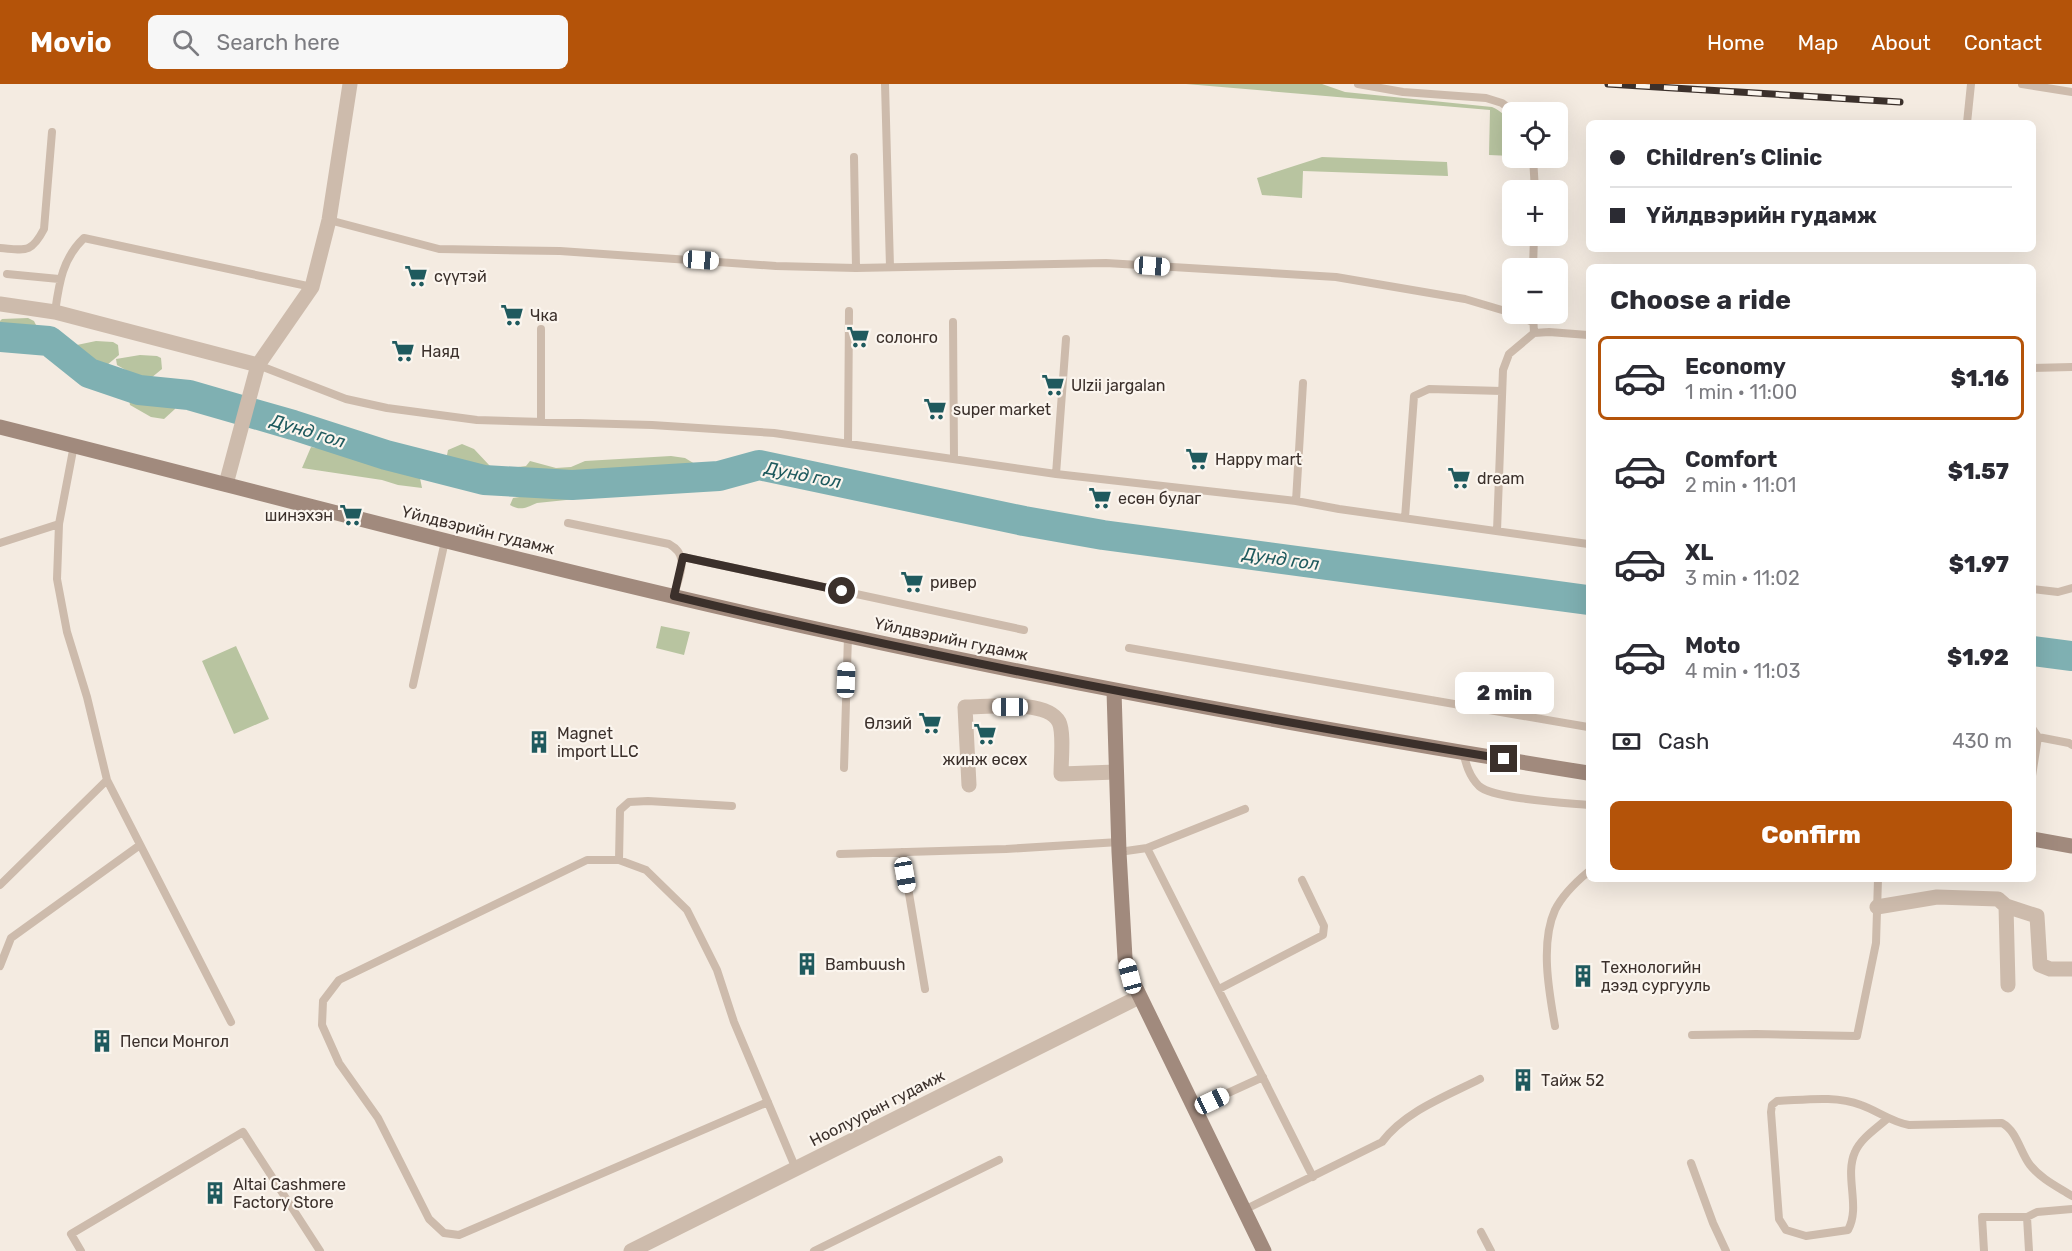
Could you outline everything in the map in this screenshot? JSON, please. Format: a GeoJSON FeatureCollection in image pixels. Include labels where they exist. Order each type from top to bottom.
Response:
{"type":"FeatureCollection","features":[{"type":"Feature","properties":{"kind":"main road","name":"Yйлдвэрийн гудамж"},"geometry":{"type":"LineString","coordinates":[[0,427],[445,541],[848,636],[1114,691],[1586,772]]}},
{"type":"Feature","properties":{"kind":"main road"},"geometry":{"type":"LineString","coordinates":[[1114,691],[1125,958],[1139,997],[1264,1251]]}},
{"type":"Feature","properties":{"kind":"main road"},"geometry":{"type":"LineString","coordinates":[[2036,840],[2072,846]]}},
{"type":"Feature","properties":{"kind":"street"},"geometry":{"type":"LineString","coordinates":[[226,484],[258,365],[312,287],[329,220],[350,84]]}},
{"type":"Feature","properties":{"kind":"street"},"geometry":{"type":"LineString","coordinates":[[0,304],[55,312],[258,365]]}},
{"type":"Feature","properties":{"kind":"street"},"geometry":{"type":"LineString","coordinates":[[969,785],[965,707],[1032,707],[1052,713],[1060,724],[1061,774],[1116,772]]}},
{"type":"Feature","properties":{"kind":"street"},"geometry":{"type":"LineString","coordinates":[[1877,907],[1937,897],[1998,899],[2006,906],[2037,916],[2040,965],[2050,969],[2072,969]]}},
{"type":"Feature","properties":{"kind":"street"},"geometry":{"type":"LineString","coordinates":[[2006,906],[2008,985]]}},
{"type":"Feature","properties":{"kind":"street","name":"Ноолуурын гудамж"},"geometry":{"type":"LineString","coordinates":[[631,1251],[1139,997]]}},
{"type":"Feature","properties":{"kind":"lane"},"geometry":{"type":"LineString","coordinates":[[885,84],[890,267]]}},
{"type":"Feature","properties":{"kind":"lane"},"geometry":{"type":"LineString","coordinates":[[1358,84],[1403,92],[1486,98],[1502,103]]}},
{"type":"Feature","properties":{"kind":"lane"},"geometry":{"type":"LineString","coordinates":[[1967,120],[1971,84]]}},
{"type":"Feature","properties":{"kind":"lane"},"geometry":{"type":"LineString","coordinates":[[2022,84],[2072,92]]}},
{"type":"Feature","properties":{"kind":"lane"},"geometry":{"type":"LineString","coordinates":[[0,248],[27,250],[37,243],[44,230],[52,132]]}},
{"type":"Feature","properties":{"kind":"lane"},"geometry":{"type":"LineString","coordinates":[[854,157],[856,268]]}},
{"type":"Feature","properties":{"kind":"lane"},"geometry":{"type":"LineString","coordinates":[[329,220],[439,249],[560,251],[776,266],[856,268],[1106,263],[1335,277],[1465,299],[1502,310]]}},
{"type":"Feature","properties":{"kind":"lane"},"geometry":{"type":"LineString","coordinates":[[55,312],[59,279],[68,257],[84,238],[312,287]]}},
{"type":"Feature","properties":{"kind":"lane"},"geometry":{"type":"LineString","coordinates":[[7,274],[59,279]]}},
{"type":"Feature","properties":{"kind":"lane"},"geometry":{"type":"LineString","coordinates":[[848,443],[849,311]]}},
{"type":"Feature","properties":{"kind":"lane"},"geometry":{"type":"LineString","coordinates":[[953,322],[954,458]]}},
{"type":"Feature","properties":{"kind":"lane"},"geometry":{"type":"LineString","coordinates":[[1533,324],[1534,333]]}},
{"type":"Feature","properties":{"kind":"lane"},"geometry":{"type":"LineString","coordinates":[[541,329],[541,422]]}},
{"type":"Feature","properties":{"kind":"lane"},"geometry":{"type":"LineString","coordinates":[[1497,531],[1503,370],[1509,354],[1534,333],[1586,335]]}},
{"type":"Feature","properties":{"kind":"lane"},"geometry":{"type":"LineString","coordinates":[[1056,474],[1066,339]]}},
{"type":"Feature","properties":{"kind":"lane"},"geometry":{"type":"LineString","coordinates":[[258,365],[345,399],[387,408],[477,420],[652,425],[774,433],[1056,474],[1296,501],[1586,544]]}},
{"type":"Feature","properties":{"kind":"lane"},"geometry":{"type":"LineString","coordinates":[[2036,368],[2072,367]]}},
{"type":"Feature","properties":{"kind":"lane"},"geometry":{"type":"LineString","coordinates":[[1296,501],[1303,383]]}},
{"type":"Feature","properties":{"kind":"lane"},"geometry":{"type":"LineString","coordinates":[[1405,518],[1414,396],[1429,389],[1502,391]]}},
{"type":"Feature","properties":{"kind":"lane"},"geometry":{"type":"LineString","coordinates":[[74,445],[58,524],[57,579],[67,632],[87,697],[107,780],[231,1022]]}},
{"type":"Feature","properties":{"kind":"lane"},"geometry":{"type":"LineString","coordinates":[[568,523],[669,544],[679,549],[683,557],[674,596]]}},
{"type":"Feature","properties":{"kind":"lane"},"geometry":{"type":"LineString","coordinates":[[0,543],[58,524]]}},
{"type":"Feature","properties":{"kind":"lane"},"geometry":{"type":"LineString","coordinates":[[413,684],[445,541]]}},
{"type":"Feature","properties":{"kind":"lane"},"geometry":{"type":"LineString","coordinates":[[683,557],[1024,630]]}},
{"type":"Feature","properties":{"kind":"lane"},"geometry":{"type":"LineString","coordinates":[[2036,589],[2058,592],[2072,588]]}},
{"type":"Feature","properties":{"kind":"lane"},"geometry":{"type":"LineString","coordinates":[[843,768],[848,636]]}},
{"type":"Feature","properties":{"kind":"lane"},"geometry":{"type":"LineString","coordinates":[[1129,648],[1586,727]]}},
{"type":"Feature","properties":{"kind":"lane"},"geometry":{"type":"LineString","coordinates":[[2036,734],[2038,737],[2036,750]]}},
{"type":"Feature","properties":{"kind":"lane"},"geometry":{"type":"LineString","coordinates":[[2038,737],[2069,742],[2072,745]]}},
{"type":"Feature","properties":{"kind":"lane"},"geometry":{"type":"LineString","coordinates":[[1462,752],[1468,772],[1481,788],[1499,794],[1586,805]]}},
{"type":"Feature","properties":{"kind":"lane"},"geometry":{"type":"LineString","coordinates":[[1,883],[107,780]]}},
{"type":"Feature","properties":{"kind":"lane"},"geometry":{"type":"LineString","coordinates":[[619,860],[620,810],[629,802],[732,806]]}},
{"type":"Feature","properties":{"kind":"lane"},"geometry":{"type":"LineString","coordinates":[[840,854],[1148,848],[1245,809]]}},
{"type":"Feature","properties":{"kind":"lane"},"geometry":{"type":"LineString","coordinates":[[0,966],[11,938],[140,845]]}},
{"type":"Feature","properties":{"kind":"lane"},"geometry":{"type":"LineString","coordinates":[[1148,848],[1313,1177]]}},
{"type":"Feature","properties":{"kind":"lane"},"geometry":{"type":"LineString","coordinates":[[902,852],[925,989]]}},
{"type":"Feature","properties":{"kind":"lane"},"geometry":{"type":"LineString","coordinates":[[768,1102],[459,1235],[444,1233],[429,1219],[378,1118],[339,1063],[322,1025],[323,1001],[339,980],[587,860],[619,860],[646,870],[687,910],[717,970],[734,1022],[768,1102],[796,1169]]}},
{"type":"Feature","properties":{"kind":"lane"},"geometry":{"type":"LineString","coordinates":[[1555,1026],[1548,981],[1549,938],[1555,910],[1586,874]]}},
{"type":"Feature","properties":{"kind":"lane"},"geometry":{"type":"LineString","coordinates":[[1219,989],[1323,935],[1324,926],[1302,880]]}},
{"type":"Feature","properties":{"kind":"lane"},"geometry":{"type":"LineString","coordinates":[[1692,1035],[1857,1036],[1876,943],[1878,882]]}},
{"type":"Feature","properties":{"kind":"lane"},"geometry":{"type":"LineString","coordinates":[[1195,1108],[1263,1077]]}},
{"type":"Feature","properties":{"kind":"lane"},"geometry":{"type":"LineString","coordinates":[[1244,1210],[1382,1142],[1392,1129],[1413,1114],[1480,1078]]}},
{"type":"Feature","properties":{"kind":"lane"},"geometry":{"type":"LineString","coordinates":[[1888,1119],[1863,1140],[1855,1152],[1852,1165],[1853,1217],[1848,1230],[1806,1236],[1786,1230],[1779,1219],[1772,1106],[1777,1101],[1835,1100],[1861,1105],[1888,1119],[1909,1125],[2002,1123],[2008,1126],[2021,1152],[2032,1167],[2072,1196]]}},
{"type":"Feature","properties":{"kind":"lane"},"geometry":{"type":"LineString","coordinates":[[81,1251],[71,1234],[243,1132],[320,1251]]}},
{"type":"Feature","properties":{"kind":"lane"},"geometry":{"type":"LineString","coordinates":[[814,1251],[999,1160]]}},
{"type":"Feature","properties":{"kind":"lane"},"geometry":{"type":"LineString","coordinates":[[1690,1163],[1726,1251]]}},
{"type":"Feature","properties":{"kind":"lane"},"geometry":{"type":"LineString","coordinates":[[1984,1251],[1982,1217],[2027,1217],[2037,1212],[2072,1209]]}},
{"type":"Feature","properties":{"kind":"lane"},"geometry":{"type":"LineString","coordinates":[[2027,1217],[2029,1251]]}},
{"type":"Feature","properties":{"kind":"lane"},"geometry":{"type":"LineString","coordinates":[[1481,1232],[1491,1251]]}},
{"type":"Feature","properties":{"kind":"green space"},"geometry":{"type":"Polygon","coordinates":[[[1186,84],[1322,84],[1345,92],[1492,107],[1502,114],[1502,156],[1489,155],[1490,110],[1186,84]]]}},
{"type":"Feature","properties":{"kind":"green space"},"geometry":{"type":"Polygon","coordinates":[[[1322,157],[1447,162],[1448,176],[1303,171],[1302,198],[1262,195],[1257,178],[1322,157]]]}},
{"type":"Feature","properties":{"kind":"green space"},"geometry":{"type":"Polygon","coordinates":[[[28,318],[34,321],[37,327],[28,336],[3,334],[0,331],[2,319],[28,318]]]}},
{"type":"Feature","properties":{"kind":"green space"},"geometry":{"type":"Polygon","coordinates":[[[96,341],[113,342],[118,345],[119,355],[107,365],[94,363],[74,351],[72,346],[96,341]]]}},
{"type":"Feature","properties":{"kind":"green space"},"geometry":{"type":"Polygon","coordinates":[[[140,355],[161,358],[162,369],[151,378],[138,377],[117,365],[116,359],[140,355]]]}},
{"type":"Feature","properties":{"kind":"green space"},"geometry":{"type":"Polygon","coordinates":[[[153,395],[170,396],[174,399],[175,409],[164,419],[151,417],[130,405],[129,399],[153,395]]]}},
{"type":"Feature","properties":{"kind":"green space"},"geometry":{"type":"Polygon","coordinates":[[[462,444],[474,449],[490,466],[490,472],[461,468],[446,460],[448,450],[462,444]]]}},
{"type":"Feature","properties":{"kind":"green space"},"geometry":{"type":"Polygon","coordinates":[[[311,447],[394,460],[418,468],[422,488],[302,468],[311,447]]]}},
{"type":"Feature","properties":{"kind":"green space"},"geometry":{"type":"Polygon","coordinates":[[[671,456],[685,458],[695,464],[691,472],[648,473],[633,477],[598,479],[520,479],[512,477],[518,467],[526,466],[530,461],[556,468],[571,467],[585,461],[671,456]]]}},
{"type":"Feature","properties":{"kind":"green space"},"geometry":{"type":"Polygon","coordinates":[[[675,484],[644,492],[537,503],[523,508],[510,505],[513,498],[563,490],[675,484]]]}},
{"type":"Feature","properties":{"kind":"green space"},"geometry":{"type":"Polygon","coordinates":[[[661,626],[690,632],[684,655],[656,648],[661,626]]]}},
{"type":"Feature","properties":{"kind":"green space"},"geometry":{"type":"Polygon","coordinates":[[[236,646],[269,719],[234,734],[202,661],[236,646]]]}},
{"type":"Feature","properties":{"kind":"waterway","name":"Дунд гол"},"geometry":{"type":"LineString","coordinates":[[0,337],[49,341],[89,373],[139,390],[189,395],[386,455],[484,480],[572,485],[719,476],[759,465],[1024,521],[1103,535],[1586,600]]}},
{"type":"Feature","properties":{"kind":"waterway","name":"Дунд гол"},"geometry":{"type":"LineString","coordinates":[[2036,652],[2072,656]]}},
{"type":"Feature","properties":{"kind":"railway"},"geometry":{"type":"LineString","coordinates":[[1608,84],[1900,102]]}},
{"type":"Feature","properties":{"kind":"place","name":"сүүтэй"},"geometry":{"type":"Point","coordinates":[416,276]}},
{"type":"Feature","properties":{"kind":"place","name":"Чка"},"geometry":{"type":"Point","coordinates":[512,315]}},
{"type":"Feature","properties":{"kind":"place","name":"солонго"},"geometry":{"type":"Point","coordinates":[858,337]}},
{"type":"Feature","properties":{"kind":"place","name":"Наяд"},"geometry":{"type":"Point","coordinates":[403,351]}},
{"type":"Feature","properties":{"kind":"place","name":"Ulzii jargalan"},"geometry":{"type":"Point","coordinates":[1053,385]}},
{"type":"Feature","properties":{"kind":"place","name":"super market"},"geometry":{"type":"Point","coordinates":[935,409]}},
{"type":"Feature","properties":{"kind":"place","name":"Happy mart"},"geometry":{"type":"Point","coordinates":[1197,459]}},
{"type":"Feature","properties":{"kind":"place","name":"dream"},"geometry":{"type":"Point","coordinates":[1459,478]}},
{"type":"Feature","properties":{"kind":"place","name":"есөн булаг"},"geometry":{"type":"Point","coordinates":[1100,498]}},
{"type":"Feature","properties":{"kind":"place","name":"шинэхэн"},"geometry":{"type":"Point","coordinates":[351,515]}},
{"type":"Feature","properties":{"kind":"place","name":"ривер"},"geometry":{"type":"Point","coordinates":[912,582]}},
{"type":"Feature","properties":{"kind":"place","name":"Өлзий"},"geometry":{"type":"Point","coordinates":[930,723]}},
{"type":"Feature","properties":{"kind":"place","name":"жинж өсөх"},"geometry":{"type":"Point","coordinates":[985,734]}},
{"type":"Feature","properties":{"kind":"place","name":"Magnet import LLC"},"geometry":{"type":"Point","coordinates":[539,742]}},
{"type":"Feature","properties":{"kind":"place","name":"Bambuush"},"geometry":{"type":"Point","coordinates":[807,964]}},
{"type":"Feature","properties":{"kind":"place","name":"Технологийн дээд сургууль"},"geometry":{"type":"Point","coordinates":[1583,976]}},
{"type":"Feature","properties":{"kind":"place","name":"Пепси Монгол"},"geometry":{"type":"Point","coordinates":[102,1041]}},
{"type":"Feature","properties":{"kind":"place","name":"Тайж 52"},"geometry":{"type":"Point","coordinates":[1523,1080]}},
{"type":"Feature","properties":{"kind":"place","name":"Altai Cashmere Factory Store"},"geometry":{"type":"Point","coordinates":[215,1193]}},
{"type":"Feature","properties":{"kind":"route"},"geometry":{"type":"LineString","coordinates":[[842,591],[683,557],[674,596],[848,636],[1114,691],[1504,759]]}}]}
